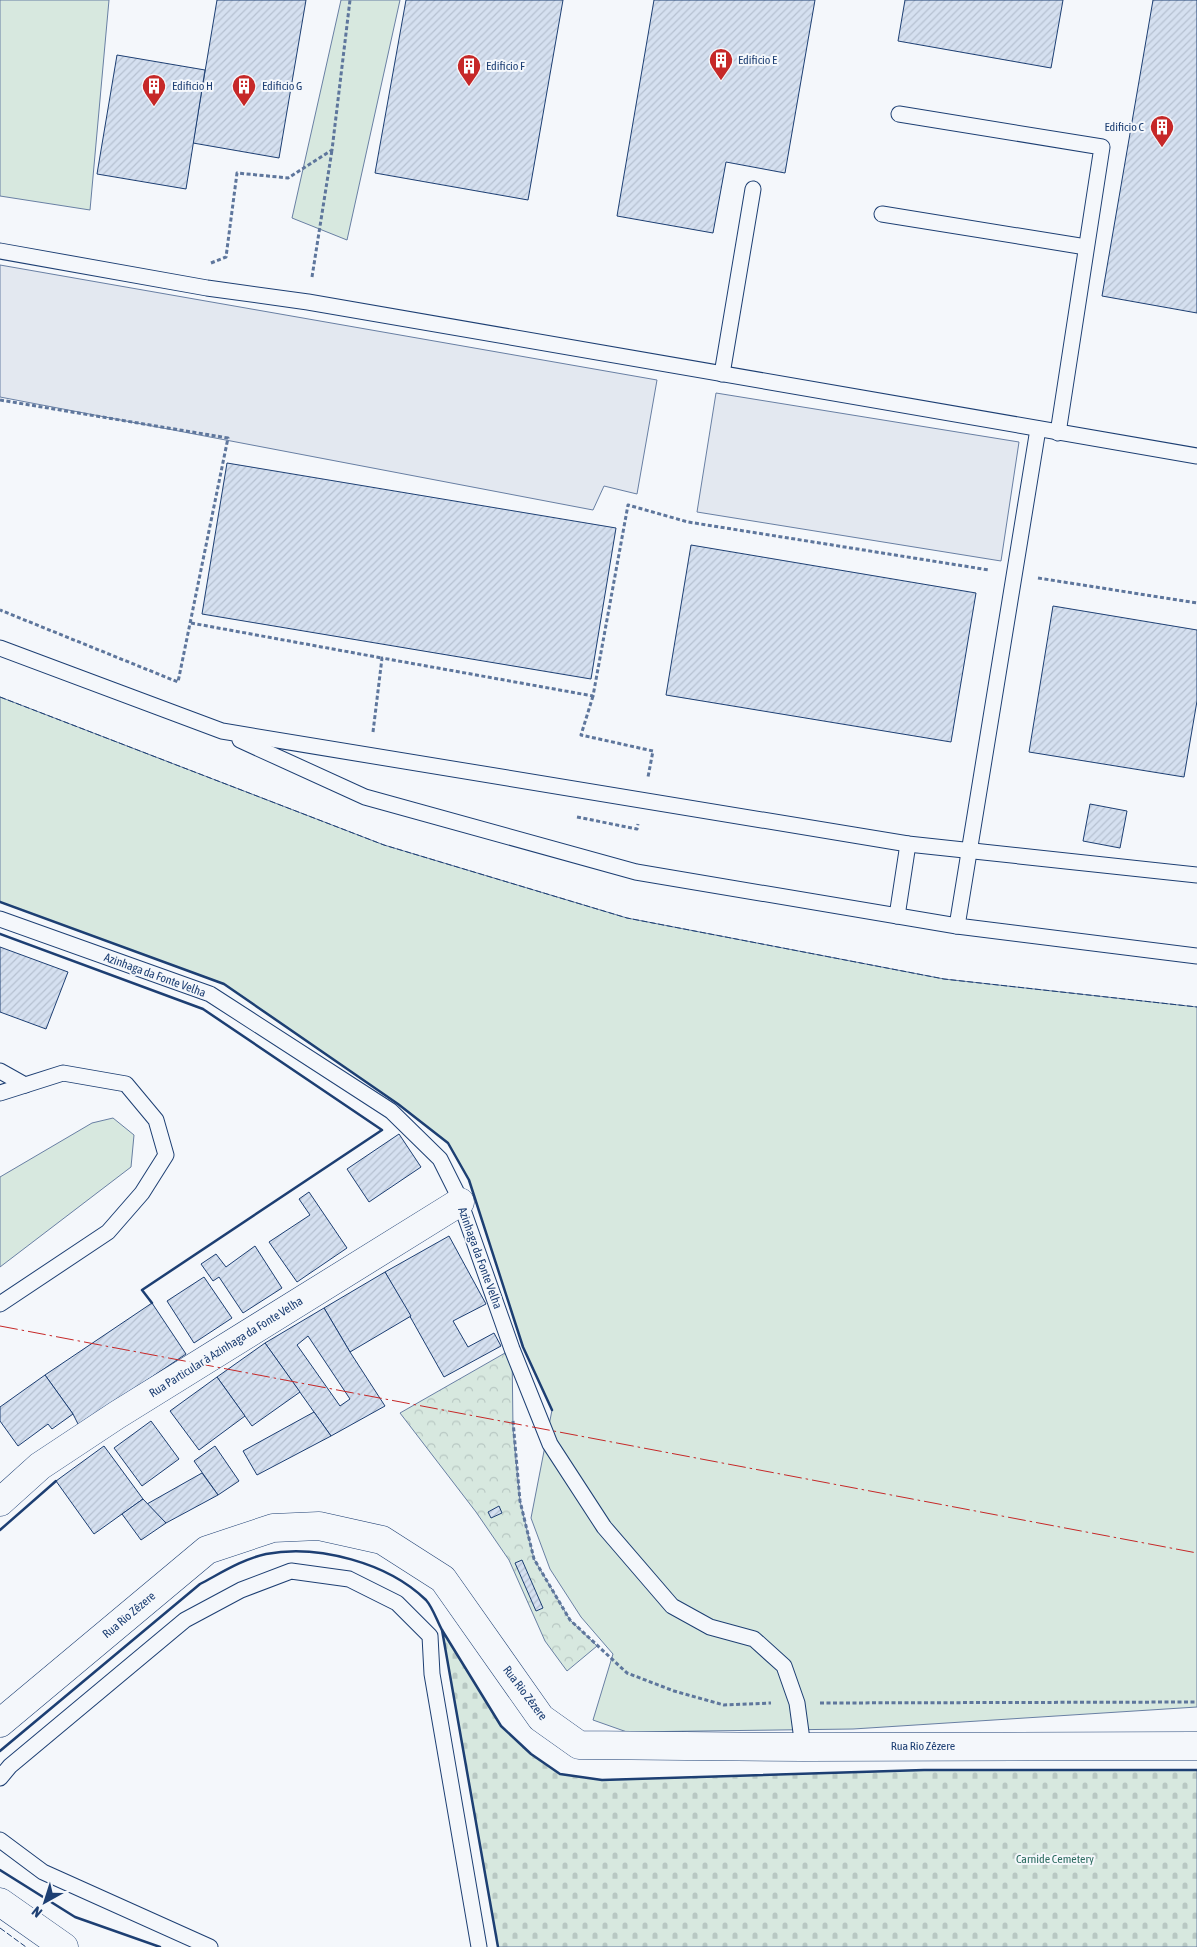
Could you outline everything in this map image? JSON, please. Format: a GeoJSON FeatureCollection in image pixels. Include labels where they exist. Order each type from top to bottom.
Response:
{"type":"FeatureCollection","features":[{"type":"Feature","properties":{"kind":"street","name":"Rua Particular à Azinhaga da Fonte Velha"},"geometry":{"type":"LineString","coordinates":[[0,1502],[40,1466],[117,1414],[460,1202]]}},
{"type":"Feature","properties":{"kind":"street","name":"Rua Rio Zêzere"},"geometry":{"type":"LineString","coordinates":[[0,1723],[207,1550],[273,1528],[319,1526],[382,1540],[443,1579],[541,1718],[579,1745],[802,1747],[1197,1746]]}},
{"type":"Feature","properties":{"kind":"street"},"geometry":{"type":"LineString","coordinates":[[0,1902],[64,1947]]}},
{"type":"Feature","properties":{"kind":"lane"},"geometry":{"type":"LineString","coordinates":[[898,114],[1102,147],[1058,433]]}},
{"type":"Feature","properties":{"kind":"lane"},"geometry":{"type":"LineString","coordinates":[[722,374],[753,189]]}},
{"type":"Feature","properties":{"kind":"lane"},"geometry":{"type":"LineString","coordinates":[[882,214],[1086,247]]}},
{"type":"Feature","properties":{"kind":"lane"},"geometry":{"type":"LineString","coordinates":[[0,251],[207,288],[308,302],[1197,456]]}},
{"type":"Feature","properties":{"kind":"lane"},"geometry":{"type":"LineString","coordinates":[[956,926],[1038,429]]}},
{"type":"Feature","properties":{"kind":"lane"},"geometry":{"type":"LineString","coordinates":[[0,648],[222,731],[365,797],[636,872],[956,926],[1197,956]]}},
{"type":"Feature","properties":{"kind":"lane"},"geometry":{"type":"LineString","coordinates":[[222,731],[908,844],[1197,875]]}},
{"type":"Feature","properties":{"kind":"lane"},"geometry":{"type":"LineString","coordinates":[[897,916],[908,844]]}},
{"type":"Feature","properties":{"kind":"lane","name":"Azinhaga da Fonte Velha"},"geometry":{"type":"LineString","coordinates":[[0,919],[210,994],[391,1111],[440,1159],[460,1202],[512,1349],[550,1444],[604,1527],[672,1606],[710,1627],[754,1639],[784,1666],[797,1703],[802,1747]]}},
{"type":"Feature","properties":{"kind":"lane"},"geometry":{"type":"LineString","coordinates":[[0,1071],[24,1085]]}},
{"type":"Feature","properties":{"kind":"lane"},"geometry":{"type":"LineString","coordinates":[[0,1093],[63,1073],[126,1084],[156,1120],[166,1155],[142,1193],[108,1232],[0,1304]]}},
{"type":"Feature","properties":{"kind":"lane"},"geometry":{"type":"LineString","coordinates":[[0,1778],[10,1766],[185,1620],[241,1590],[291,1571],[349,1578],[397,1603],[430,1636],[432,1674],[479,1947]]}},
{"type":"Feature","properties":{"kind":"lane"},"geometry":{"type":"LineString","coordinates":[[0,1840],[43,1872],[210,1947]]}},
{"type":"Feature","properties":{"kind":"path"},"geometry":{"type":"LineString","coordinates":[[308,302],[332,150],[350,0]]}},
{"type":"Feature","properties":{"kind":"path"},"geometry":{"type":"LineString","coordinates":[[207,288],[211,262],[226,258],[237,173],[288,178],[332,150]]}},
{"type":"Feature","properties":{"kind":"path"},"geometry":{"type":"LineString","coordinates":[[0,400],[228,438],[178,682],[0,610]]}},
{"type":"Feature","properties":{"kind":"path"},"geometry":{"type":"LineString","coordinates":[[570,816],[637,829],[644,801],[653,750],[581,735],[593,696],[628,505],[688,522],[1197,603]]}},
{"type":"Feature","properties":{"kind":"path"},"geometry":{"type":"LineString","coordinates":[[191,622],[593,696]]}},
{"type":"Feature","properties":{"kind":"path"},"geometry":{"type":"LineString","coordinates":[[370,755],[382,658]]}},
{"type":"Feature","properties":{"kind":"path"},"geometry":{"type":"LineString","coordinates":[[513,1412],[520,1501],[534,1559],[570,1620],[627,1674],[674,1691],[724,1705],[797,1703],[1197,1702]]}},
{"type":"Feature","properties":{"kind":"green space"},"geometry":{"type":"Polygon","coordinates":[[[0,0],[109,0],[90,210],[0,196],[0,0]]]}},
{"type":"Feature","properties":{"kind":"green space"},"geometry":{"type":"Polygon","coordinates":[[[341,0],[400,0],[347,240],[292,218],[341,0]]]}},
{"type":"Feature","properties":{"kind":"green space"},"geometry":{"type":"Polygon","coordinates":[[[0,697],[384,845],[627,918],[944,979],[1197,1007],[1197,1707],[853,1729],[627,1732],[593,1720],[613,1654],[581,1617],[550,1569],[531,1518],[552,1410],[523,1347],[469,1180],[448,1143],[398,1104],[224,984],[0,902],[0,697]]]}},
{"type":"Feature","properties":{"kind":"green space"},"geometry":{"type":"Polygon","coordinates":[[[113,1118],[134,1135],[131,1167],[0,1267],[0,1177],[92,1123],[113,1118]]]}},
{"type":"Feature","properties":{"kind":"green space"},"geometry":{"type":"Polygon","coordinates":[[[512,1349],[513,1429],[520,1501],[534,1559],[570,1620],[597,1646],[567,1671],[545,1641],[509,1560],[476,1512],[400,1413],[512,1349]]]}},
{"type":"Feature","properties":{"kind":"green space","name":"Carnide Cemetery"},"geometry":{"type":"Polygon","coordinates":[[[442,1630],[501,1726],[531,1754],[560,1774],[602,1780],[924,1770],[1197,1770],[1197,1947],[498,1947],[442,1630]]]}},
{"type":"Feature","properties":{"kind":"shaded area"},"geometry":{"type":"Polygon","coordinates":[[[0,265],[657,380],[637,494],[604,486],[593,510],[0,397],[0,265]]]}},
{"type":"Feature","properties":{"kind":"shaded area"},"geometry":{"type":"Polygon","coordinates":[[[716,393],[1019,442],[1001,561],[697,512],[716,393]]]}},
{"type":"Feature","properties":{"kind":"building","name":"Edificio G"},"geometry":{"type":"Polygon","coordinates":[[[217,0],[306,0],[279,158],[193,143],[217,0]]]}},
{"type":"Feature","properties":{"kind":"building","name":"Edificio F"},"geometry":{"type":"Polygon","coordinates":[[[406,0],[563,0],[528,200],[375,173],[406,0]]]}},
{"type":"Feature","properties":{"kind":"building","name":"Edificio E"},"geometry":{"type":"Polygon","coordinates":[[[654,0],[815,0],[785,173],[726,162],[713,233],[617,216],[654,0]]]}},
{"type":"Feature","properties":{"kind":"building"},"geometry":{"type":"Polygon","coordinates":[[[905,0],[1063,0],[1051,68],[898,41],[905,0]]]}},
{"type":"Feature","properties":{"kind":"building","name":"Edificio C"},"geometry":{"type":"Polygon","coordinates":[[[1153,0],[1197,0],[1197,313],[1102,296],[1153,0]]]}},
{"type":"Feature","properties":{"kind":"building","name":"Edificio H"},"geometry":{"type":"Polygon","coordinates":[[[117,55],[205,70],[186,189],[97,174],[117,55]]]}},
{"type":"Feature","properties":{"kind":"building"},"geometry":{"type":"Polygon","coordinates":[[[227,463],[616,528],[591,679],[202,614],[227,463]]]}},
{"type":"Feature","properties":{"kind":"building"},"geometry":{"type":"Polygon","coordinates":[[[691,545],[976,593],[951,742],[666,695],[691,545]]]}},
{"type":"Feature","properties":{"kind":"building"},"geometry":{"type":"Polygon","coordinates":[[[1053,606],[1197,630],[1197,701],[1184,777],[1029,752],[1053,606]]]}},
{"type":"Feature","properties":{"kind":"building"},"geometry":{"type":"Polygon","coordinates":[[[1090,804],[1127,811],[1120,848],[1083,841],[1090,804]]]}},
{"type":"Feature","properties":{"kind":"building"},"geometry":{"type":"Polygon","coordinates":[[[0,947],[68,972],[46,1029],[0,1012],[0,947]]]}},
{"type":"Feature","properties":{"kind":"building"},"geometry":{"type":"Polygon","coordinates":[[[399,1134],[421,1167],[369,1202],[347,1169],[399,1134]]]}},
{"type":"Feature","properties":{"kind":"building"},"geometry":{"type":"Polygon","coordinates":[[[309,1192],[347,1248],[297,1282],[269,1242],[310,1215],[299,1199],[309,1192]]]}},
{"type":"Feature","properties":{"kind":"building"},"geometry":{"type":"Polygon","coordinates":[[[449,1236],[486,1304],[453,1321],[468,1347],[494,1333],[501,1346],[444,1377],[385,1272],[449,1236]]]}},
{"type":"Feature","properties":{"kind":"building"},"geometry":{"type":"Polygon","coordinates":[[[255,1246],[282,1288],[243,1313],[219,1277],[213,1281],[201,1264],[216,1254],[226,1267],[255,1246]]]}},
{"type":"Feature","properties":{"kind":"building"},"geometry":{"type":"Polygon","coordinates":[[[385,1272],[411,1316],[350,1352],[324,1308],[385,1272]]]}},
{"type":"Feature","properties":{"kind":"building"},"geometry":{"type":"Polygon","coordinates":[[[204,1277],[232,1318],[194,1343],[167,1301],[204,1277]]]}},
{"type":"Feature","properties":{"kind":"building"},"geometry":{"type":"Polygon","coordinates":[[[152,1303],[186,1354],[79,1426],[73,1414],[45,1375],[152,1303]]]}},
{"type":"Feature","properties":{"kind":"building"},"geometry":{"type":"Polygon","coordinates":[[[324,1308],[385,1406],[331,1436],[265,1343],[324,1308]],[[308,1336],[297,1345],[340,1406],[350,1399],[308,1336]]]}},
{"type":"Feature","properties":{"kind":"building"},"geometry":{"type":"Polygon","coordinates":[[[265,1343],[300,1392],[252,1426],[217,1377],[265,1343]]]}},
{"type":"Feature","properties":{"kind":"building"},"geometry":{"type":"Polygon","coordinates":[[[45,1375],[73,1414],[52,1429],[48,1424],[18,1446],[0,1421],[0,1407],[45,1375]]]}},
{"type":"Feature","properties":{"kind":"building"},"geometry":{"type":"Polygon","coordinates":[[[217,1377],[245,1416],[199,1450],[170,1411],[217,1377]]]}},
{"type":"Feature","properties":{"kind":"building"},"geometry":{"type":"Polygon","coordinates":[[[314,1412],[331,1436],[257,1475],[243,1451],[314,1412]]]}},
{"type":"Feature","properties":{"kind":"building"},"geometry":{"type":"Polygon","coordinates":[[[151,1421],[179,1459],[142,1486],[114,1448],[151,1421]]]}},
{"type":"Feature","properties":{"kind":"building"},"geometry":{"type":"Polygon","coordinates":[[[104,1446],[143,1499],[94,1534],[56,1481],[104,1446]]]}},
{"type":"Feature","properties":{"kind":"building"},"geometry":{"type":"Polygon","coordinates":[[[215,1446],[239,1481],[218,1495],[194,1461],[215,1446]]]}},
{"type":"Feature","properties":{"kind":"building"},"geometry":{"type":"Polygon","coordinates":[[[202,1473],[218,1495],[166,1523],[147,1504],[202,1473]]]}},
{"type":"Feature","properties":{"kind":"building"},"geometry":{"type":"Polygon","coordinates":[[[143,1499],[166,1523],[141,1540],[122,1514],[143,1499]]]}},
{"type":"Feature","properties":{"kind":"building"},"geometry":{"type":"Polygon","coordinates":[[[499,1506],[502,1513],[491,1518],[488,1512],[499,1506]]]}},
{"type":"Feature","properties":{"kind":"building"},"geometry":{"type":"Polygon","coordinates":[[[522,1560],[543,1608],[536,1611],[515,1563],[522,1560]]]}},
{"type":"Feature","properties":{"kind":"fence"},"geometry":{"type":"LineString","coordinates":[[0,697],[384,845],[627,918],[944,979],[1197,1007]]}},
{"type":"Feature","properties":{"kind":"fence"},"geometry":{"type":"LineString","coordinates":[[0,1928],[26,1947]]}},
{"type":"Feature","properties":{"kind":"wall"},"geometry":{"type":"LineString","coordinates":[[0,902],[224,984],[398,1104],[448,1143],[469,1180],[523,1347],[552,1410]]}},
{"type":"Feature","properties":{"kind":"wall"},"geometry":{"type":"LineString","coordinates":[[0,934],[203,1009],[382,1130],[142,1290],[152,1303]]}},
{"type":"Feature","properties":{"kind":"wall"},"geometry":{"type":"LineString","coordinates":[[0,1530],[56,1481]]}},
{"type":"Feature","properties":{"kind":"wall"},"geometry":{"type":"LineString","coordinates":[[0,1751],[200,1584],[257,1556],[286,1552],[329,1554],[351,1559],[372,1567],[392,1576],[426,1600],[442,1630]]}},
{"type":"Feature","properties":{"kind":"wall"},"geometry":{"type":"LineString","coordinates":[[498,1947],[442,1630],[501,1726],[531,1754],[560,1774],[602,1780],[924,1770],[1197,1770]]}},
{"type":"Feature","properties":{"kind":"wall"},"geometry":{"type":"LineString","coordinates":[[0,1870],[75,1917],[160,1947]]}},
{"type":"Feature","properties":{"kind":"power"},"geometry":{"type":"LineString","coordinates":[[0,1326],[1197,1553]]}},
{"type":"Feature","properties":{"kind":"place","name":"Edificio E"},"geometry":{"type":"Point","coordinates":[721,81]}},
{"type":"Feature","properties":{"kind":"place","name":"Edificio F"},"geometry":{"type":"Point","coordinates":[469,87]}},
{"type":"Feature","properties":{"kind":"place","name":"Edificio H"},"geometry":{"type":"Point","coordinates":[154,107]}},
{"type":"Feature","properties":{"kind":"place","name":"Edificio G"},"geometry":{"type":"Point","coordinates":[244,107]}},
{"type":"Feature","properties":{"kind":"place","name":"Edificio C"},"geometry":{"type":"Point","coordinates":[1162,148]}}]}
